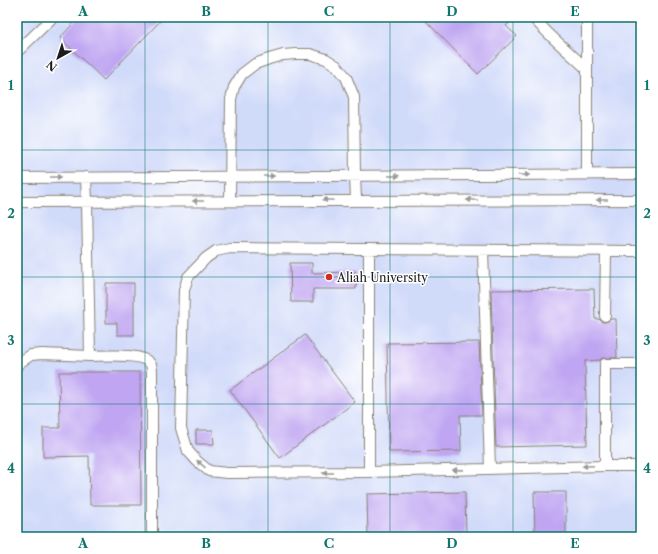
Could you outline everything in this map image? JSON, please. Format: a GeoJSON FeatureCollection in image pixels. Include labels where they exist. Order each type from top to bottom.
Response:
{"type":"FeatureCollection","features":[{"type":"Feature","properties":{"kind":"lane"},"geometry":{"type":"LineString","coordinates":[[17,52],[53,17]]}},
{"type":"Feature","properties":{"kind":"lane"},"geometry":{"type":"LineString","coordinates":[[532,17],[587,68]]}},
{"type":"Feature","properties":{"kind":"lane"},"geometry":{"type":"LineString","coordinates":[[587,17],[587,174]]}},
{"type":"Feature","properties":{"kind":"lane"},"geometry":{"type":"LineString","coordinates":[[230,201],[231,99],[234,87],[242,74],[255,64],[283,55],[296,54],[310,54],[326,59],[337,66],[346,77],[354,97],[356,200]]}},
{"type":"Feature","properties":{"kind":"lane"},"geometry":{"type":"LineString","coordinates":[[17,178],[641,174]]}},
{"type":"Feature","properties":{"kind":"lane"},"geometry":{"type":"LineString","coordinates":[[86,177],[90,356]]}},
{"type":"Feature","properties":{"kind":"lane"},"geometry":{"type":"LineString","coordinates":[[17,202],[641,200]]}},
{"type":"Feature","properties":{"kind":"lane"},"geometry":{"type":"LineString","coordinates":[[641,251],[606,252],[230,248],[216,251],[206,258],[188,277],[184,290],[181,428],[188,451],[197,461],[209,471],[227,473],[369,472],[641,466]]}},
{"type":"Feature","properties":{"kind":"lane"},"geometry":{"type":"LineString","coordinates":[[369,249],[369,472]]}},
{"type":"Feature","properties":{"kind":"lane"},"geometry":{"type":"LineString","coordinates":[[483,250],[490,469]]}},
{"type":"Feature","properties":{"kind":"lane"},"geometry":{"type":"LineString","coordinates":[[605,316],[606,252]]}},
{"type":"Feature","properties":{"kind":"lane"},"geometry":{"type":"LineString","coordinates":[[17,366],[31,355],[42,354],[134,356],[145,359],[151,365],[152,537]]}},
{"type":"Feature","properties":{"kind":"lane"},"geometry":{"type":"LineString","coordinates":[[605,466],[605,364],[641,364]]}},
{"type":"Feature","properties":{"kind":"shaded area","name":"Aliah University"},"geometry":{"type":"Polygon","coordinates":[[[17,17],[641,17],[641,537],[17,537],[17,17]]]}},
{"type":"Feature","properties":{"kind":"building"},"geometry":{"type":"Polygon","coordinates":[[[79,17],[164,17],[104,80],[60,38],[79,17]]]}},
{"type":"Feature","properties":{"kind":"building"},"geometry":{"type":"Polygon","coordinates":[[[422,17],[515,17],[506,26],[517,36],[478,74],[422,17]]]}},
{"type":"Feature","properties":{"kind":"building"},"geometry":{"type":"Polygon","coordinates":[[[290,263],[312,263],[312,273],[356,272],[356,289],[313,289],[313,302],[291,302],[290,263]]]}},
{"type":"Feature","properties":{"kind":"building"},"geometry":{"type":"Polygon","coordinates":[[[106,283],[134,283],[134,335],[117,335],[117,323],[106,323],[106,283]]]}},
{"type":"Feature","properties":{"kind":"building"},"geometry":{"type":"Polygon","coordinates":[[[594,289],[595,319],[605,322],[611,319],[616,319],[617,358],[602,358],[600,360],[585,361],[587,445],[496,447],[491,290],[594,289]]]}},
{"type":"Feature","properties":{"kind":"building"},"geometry":{"type":"Polygon","coordinates":[[[305,335],[355,402],[280,458],[230,390],[305,335]]]}},
{"type":"Feature","properties":{"kind":"building"},"geometry":{"type":"Polygon","coordinates":[[[479,342],[482,415],[460,415],[461,451],[389,452],[387,343],[479,342]]]}},
{"type":"Feature","properties":{"kind":"building"},"geometry":{"type":"Polygon","coordinates":[[[59,372],[140,372],[141,505],[90,505],[89,456],[43,457],[43,428],[60,428],[59,372]]]}},
{"type":"Feature","properties":{"kind":"building"},"geometry":{"type":"Polygon","coordinates":[[[196,430],[213,430],[214,444],[196,444],[196,430]]]}},
{"type":"Feature","properties":{"kind":"building"},"geometry":{"type":"Polygon","coordinates":[[[465,492],[466,537],[368,537],[367,494],[465,492]]]}},
{"type":"Feature","properties":{"kind":"building"},"geometry":{"type":"Polygon","coordinates":[[[534,492],[566,492],[566,537],[535,537],[534,492]]]}},
{"type":"Feature","properties":{"kind":"place","name":"Aliah University"},"geometry":{"type":"Point","coordinates":[329,277]}}]}
